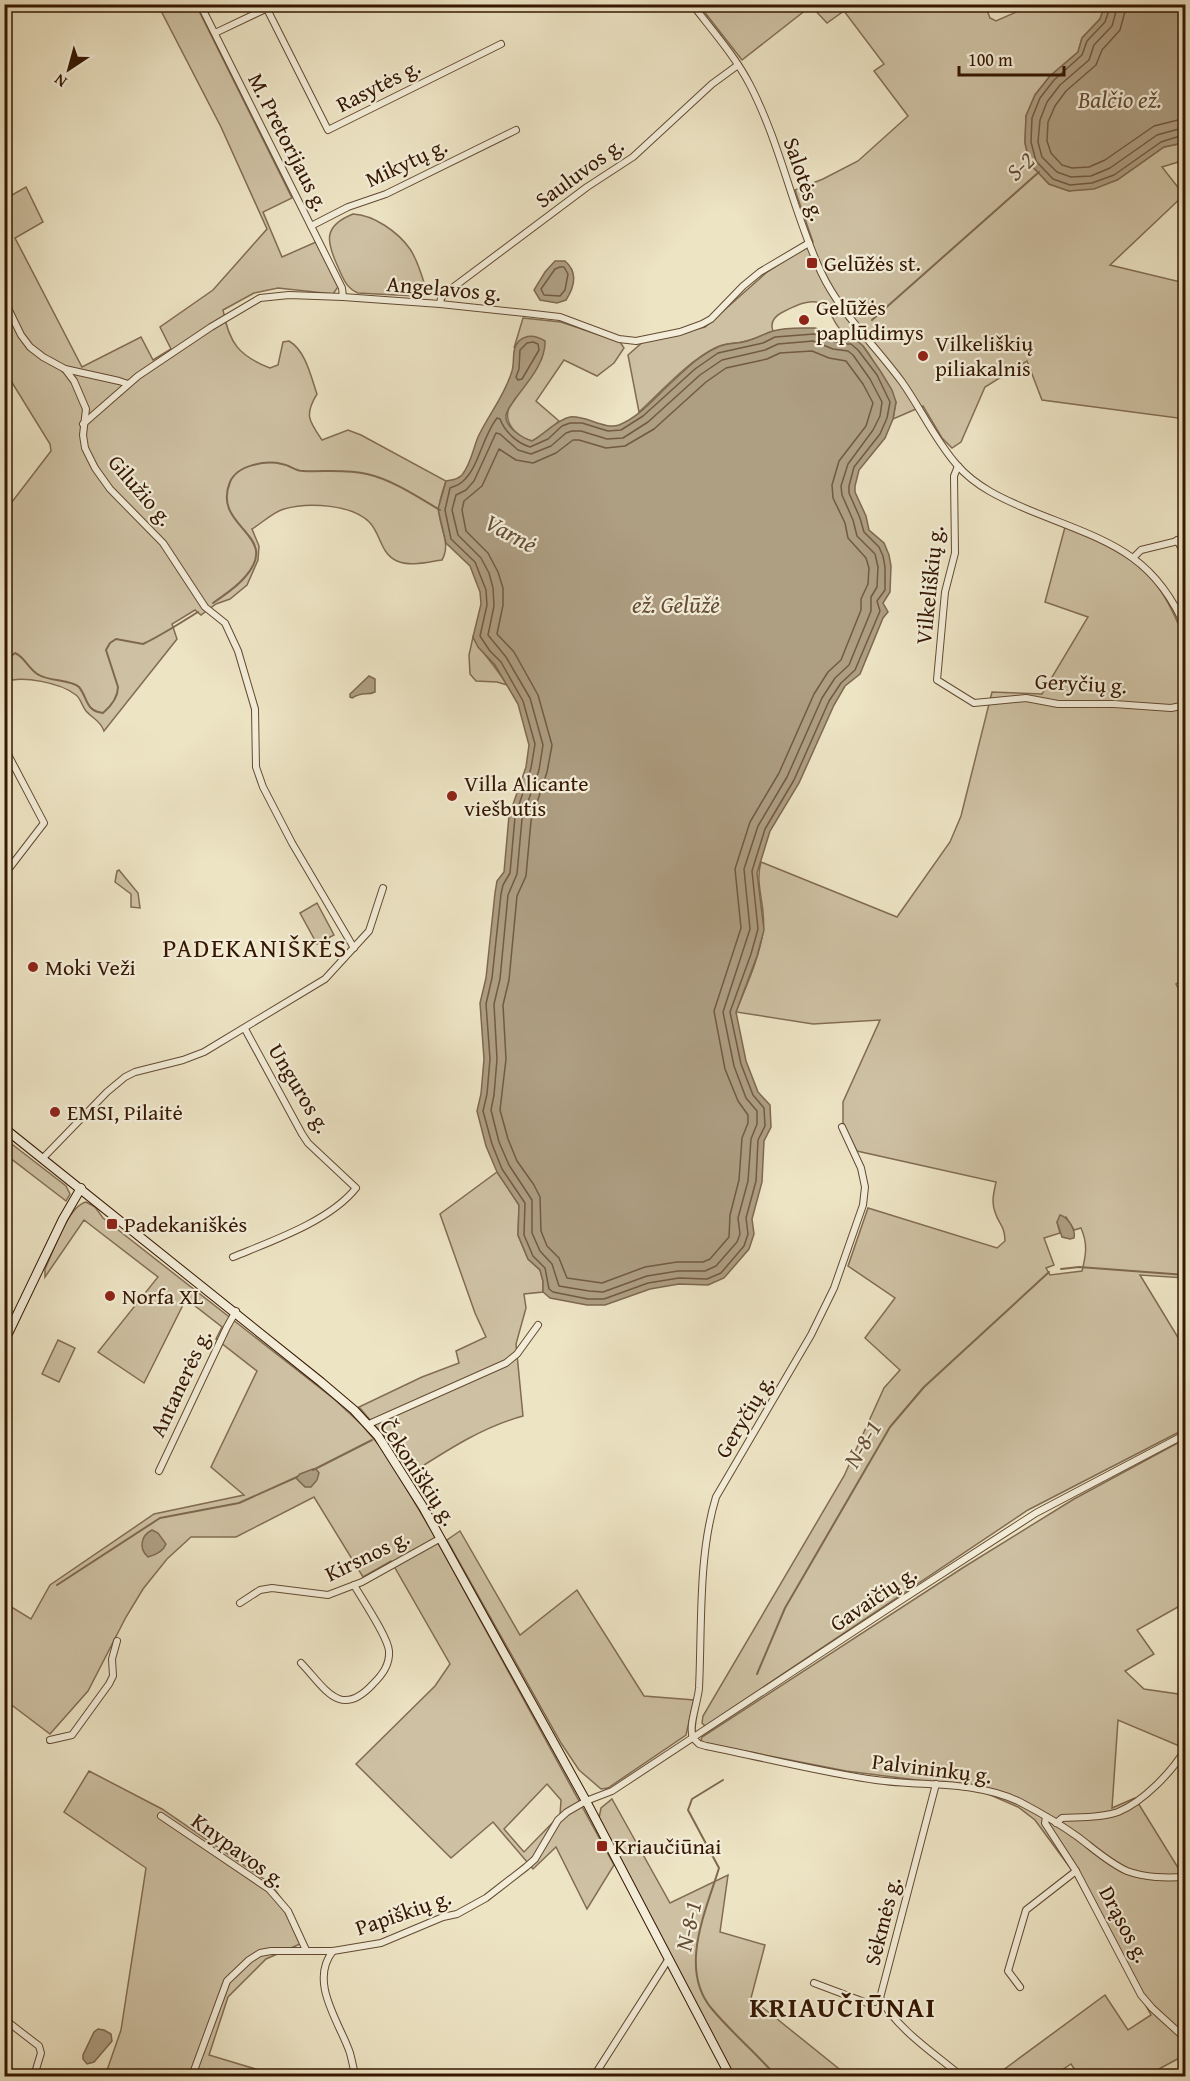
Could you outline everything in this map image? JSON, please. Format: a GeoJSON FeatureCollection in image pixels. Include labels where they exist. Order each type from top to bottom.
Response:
{"type":"FeatureCollection","features":[{"type":"Feature","properties":{"kind":"main road","name":"Čekoniškių g."},"geometry":{"type":"LineString","coordinates":[[4,1128],[236,1311],[369,1424],[402,1470],[441,1538],[586,1801],[730,2076]]}},
{"type":"Feature","properties":{"kind":"main road"},"geometry":{"type":"LineString","coordinates":[[4,1342],[63,1219],[81,1188]]}},
{"type":"Feature","properties":{"kind":"street","name":"M. Pretorijaus g."},"geometry":{"type":"LineString","coordinates":[[200,4],[342,288],[343,297]]}},
{"type":"Feature","properties":{"kind":"street"},"geometry":{"type":"LineString","coordinates":[[215,33],[276,4]]}},
{"type":"Feature","properties":{"kind":"street","name":"Salotės g."},"geometry":{"type":"LineString","coordinates":[[692,4],[738,65],[750,85],[767,123],[809,243],[832,292],[902,382],[933,432],[958,466],[977,484],[1004,499],[1109,543],[1134,557],[1166,591],[1185,629]]}},
{"type":"Feature","properties":{"kind":"street","name":"Rasytės g."},"geometry":{"type":"LineString","coordinates":[[267,9],[328,130],[501,44]]}},
{"type":"Feature","properties":{"kind":"street","name":"Sauluvos g."},"geometry":{"type":"LineString","coordinates":[[440,304],[441,298],[447,292],[587,187],[633,157],[712,84],[738,65]]}},
{"type":"Feature","properties":{"kind":"street","name":"Mikytų g."},"geometry":{"type":"LineString","coordinates":[[311,226],[348,207],[386,194],[516,130]]}},
{"type":"Feature","properties":{"kind":"street","name":"Angelavos g."},"geometry":{"type":"LineString","coordinates":[[83,424],[128,384],[211,327],[260,297],[289,295],[343,297],[440,304],[560,318],[619,339],[636,341],[680,332],[702,324],[722,310],[752,278],[809,243]]}},
{"type":"Feature","properties":{"kind":"street","name":"Gilužio g."},"geometry":{"type":"LineString","coordinates":[[4,300],[21,335],[30,346],[43,357],[65,369],[74,381],[86,409],[83,424],[85,448],[95,468],[110,489],[163,543],[199,598],[212,613],[225,623],[253,699],[256,766],[263,787],[292,843],[354,948]]}},
{"type":"Feature","properties":{"kind":"street"},"geometry":{"type":"LineString","coordinates":[[65,369],[128,384]]}},
{"type":"Feature","properties":{"kind":"street","name":"Vilkeliškių g."},"geometry":{"type":"LineString","coordinates":[[958,466],[954,472],[955,553],[945,592],[937,680],[974,703]]}},
{"type":"Feature","properties":{"kind":"street"},"geometry":{"type":"LineString","coordinates":[[1134,557],[1141,550],[1185,539]]}},
{"type":"Feature","properties":{"kind":"street"},"geometry":{"type":"LineString","coordinates":[[1177,540],[1185,556]]}},
{"type":"Feature","properties":{"kind":"street","name":"Geryčių g."},"geometry":{"type":"LineString","coordinates":[[974,703],[1026,698],[1058,704],[1114,704],[1171,708],[1185,705]]}},
{"type":"Feature","properties":{"kind":"street"},"geometry":{"type":"LineString","coordinates":[[4,747],[44,823],[4,875]]}},
{"type":"Feature","properties":{"kind":"street"},"geometry":{"type":"LineString","coordinates":[[43,1158],[107,1092],[125,1077],[135,1072],[193,1057],[245,1029],[325,979],[369,931],[383,888]]}},
{"type":"Feature","properties":{"kind":"street","name":"Unguros g."},"geometry":{"type":"LineString","coordinates":[[233,1257],[327,1215],[348,1198],[356,1188],[308,1143],[245,1029]]}},
{"type":"Feature","properties":{"kind":"street","name":"Geryčių g."},"geometry":{"type":"LineString","coordinates":[[693,1738],[691,1730],[699,1690],[704,1557],[710,1515],[716,1497],[812,1335],[834,1288],[863,1205],[865,1186],[861,1168],[842,1127]]}},
{"type":"Feature","properties":{"kind":"street","name":"Antanerės g."},"geometry":{"type":"LineString","coordinates":[[159,1471],[226,1327],[236,1311]]}},
{"type":"Feature","properties":{"kind":"street"},"geometry":{"type":"LineString","coordinates":[[369,1424],[506,1364],[517,1354],[538,1325]]}},
{"type":"Feature","properties":{"kind":"street","name":"Gavaičių g."},"geometry":{"type":"LineString","coordinates":[[586,1801],[612,1791],[1036,1513],[1185,1434]]}},
{"type":"Feature","properties":{"kind":"street","name":"Kirsnos g."},"geometry":{"type":"LineString","coordinates":[[240,1603],[260,1590],[272,1587],[328,1595],[362,1582],[441,1538]]}},
{"type":"Feature","properties":{"kind":"street"},"geometry":{"type":"LineString","coordinates":[[301,1663],[330,1694],[341,1700],[352,1701],[359,1698],[380,1677],[387,1664],[388,1647],[354,1585]]}},
{"type":"Feature","properties":{"kind":"street"},"geometry":{"type":"LineString","coordinates":[[50,1740],[72,1735],[109,1684],[113,1676],[112,1659],[117,1641]]}},
{"type":"Feature","properties":{"kind":"street","name":"Palvininkų g."},"geometry":{"type":"LineString","coordinates":[[693,1738],[699,1744],[706,1746],[842,1774],[878,1780],[957,1786],[994,1793],[1019,1802],[1046,1817],[1111,1862],[1129,1871],[1158,1878],[1185,1876]]}},
{"type":"Feature","properties":{"kind":"street"},"geometry":{"type":"LineString","coordinates":[[1056,1823],[1062,1818],[1118,1812],[1162,1779],[1185,1749]]}},
{"type":"Feature","properties":{"kind":"street","name":"Sėkmės g."},"geometry":{"type":"LineString","coordinates":[[814,1983],[867,2003],[875,2002],[880,1998],[936,1784]]}},
{"type":"Feature","properties":{"kind":"street","name":"Papiškių g."},"geometry":{"type":"LineString","coordinates":[[192,2076],[227,1981],[260,1953],[333,1951],[381,1943],[443,1917],[457,1914],[486,1898],[526,1867],[535,1859],[558,1820],[586,1801]]}},
{"type":"Feature","properties":{"kind":"street","name":"Knypavos g."},"geometry":{"type":"LineString","coordinates":[[161,1816],[269,1889],[288,1911],[306,1950]]}},
{"type":"Feature","properties":{"kind":"street","name":"Drąsos g."},"geometry":{"type":"LineString","coordinates":[[1046,1817],[1045,1823],[1076,1871],[1142,1995],[1158,2014],[1185,2039]]}},
{"type":"Feature","properties":{"kind":"street"},"geometry":{"type":"LineString","coordinates":[[1020,1987],[1008,1971],[1026,1910],[1076,1871]]}},
{"type":"Feature","properties":{"kind":"street"},"geometry":{"type":"LineString","coordinates":[[333,1951],[326,1959],[324,1971],[327,2000],[350,2053],[355,2076]]}},
{"type":"Feature","properties":{"kind":"street"},"geometry":{"type":"LineString","coordinates":[[594,2076],[668,1960]]}},
{"type":"Feature","properties":{"kind":"street"},"geometry":{"type":"LineString","coordinates":[[880,1998],[888,2012],[903,2027],[961,2076]]}},
{"type":"Feature","properties":{"kind":"street"},"geometry":{"type":"LineString","coordinates":[[4,2019],[39,2046],[41,2053],[34,2076]]}},
{"type":"Feature","properties":{"kind":"shaded area"},"geometry":{"type":"Polygon","coordinates":[[[158,5],[196,5],[292,198],[263,212],[282,257],[316,242],[338,287],[333,294],[278,288],[254,293],[223,310],[232,340],[250,359],[270,368],[278,365],[283,342],[289,341],[295,345],[307,365],[317,394],[309,413],[311,423],[322,440],[348,430],[446,481],[440,499],[439,515],[446,547],[442,560],[419,564],[402,563],[392,558],[384,549],[371,524],[354,512],[318,505],[294,507],[276,513],[252,529],[259,546],[258,560],[247,585],[230,599],[216,604],[201,615],[195,610],[172,624],[177,639],[104,731],[86,711],[78,697],[61,687],[21,679],[5,682],[5,511],[51,451],[50,444],[5,373],[5,199],[26,187],[43,222],[15,238],[82,367],[141,337],[153,360],[171,349],[160,327],[213,290],[267,229],[221,127],[158,5]]]}},
{"type":"Feature","properties":{"kind":"shaded area"},"geometry":{"type":"Polygon","coordinates":[[[699,5],[985,5],[990,18],[996,21],[1032,5],[1105,5],[1100,19],[1082,38],[1078,52],[1050,76],[1035,95],[1026,116],[1025,143],[1030,164],[1049,184],[1069,191],[1117,180],[1164,147],[1178,144],[1185,139],[1185,160],[1162,167],[1184,195],[1110,265],[1185,283],[1185,419],[1042,400],[1027,361],[985,387],[961,442],[952,448],[942,438],[923,406],[893,419],[896,402],[867,351],[840,329],[828,310],[816,302],[798,305],[779,315],[772,323],[773,331],[769,333],[750,340],[722,345],[704,354],[639,412],[628,355],[644,341],[705,327],[767,272],[813,242],[795,190],[858,161],[908,116],[874,71],[884,64],[844,11],[827,23],[811,6],[742,60],[699,5]]]}},
{"type":"Feature","properties":{"kind":"shaded area"},"geometry":{"type":"Polygon","coordinates":[[[353,214],[377,221],[405,243],[418,264],[426,289],[422,294],[415,296],[358,293],[348,285],[334,258],[330,235],[336,224],[353,214]]]}},
{"type":"Feature","properties":{"kind":"shaded area"},"geometry":{"type":"Polygon","coordinates":[[[523,318],[561,322],[620,342],[624,348],[614,363],[597,376],[564,360],[536,401],[559,421],[545,434],[532,441],[517,433],[508,419],[509,408],[542,358],[519,341],[514,348],[523,318]]]}},
{"type":"Feature","properties":{"kind":"shaded area"},"geometry":{"type":"Polygon","coordinates":[[[1065,527],[1113,548],[1138,565],[1156,583],[1163,594],[1185,640],[1186,977],[1176,984],[1186,1003],[1185,1278],[1140,1275],[1185,1349],[1185,1429],[1028,1510],[705,1726],[702,1723],[703,1716],[844,1476],[884,1388],[900,1370],[865,1338],[895,1298],[848,1266],[868,1208],[997,1248],[1005,1241],[1004,1232],[993,1204],[996,1182],[857,1151],[843,1124],[843,1102],[880,1020],[813,1024],[736,1012],[755,962],[763,932],[759,879],[761,862],[897,917],[950,842],[961,816],[992,692],[1042,694],[1088,617],[1045,602],[1065,527]],[[1066,1217],[1057,1222],[1060,1233],[1044,1238],[1054,1265],[1046,1268],[1050,1275],[1082,1271],[1085,1239],[1081,1228],[1074,1230],[1066,1217]]]}},
{"type":"Feature","properties":{"kind":"shaded area"},"geometry":{"type":"Polygon","coordinates":[[[473,637],[507,685],[476,681],[470,674],[469,655],[473,637]]]}},
{"type":"Feature","properties":{"kind":"shaded area"},"geometry":{"type":"Polygon","coordinates":[[[119,870],[138,893],[140,908],[131,907],[131,894],[115,882],[119,870]]]}},
{"type":"Feature","properties":{"kind":"shaded area"},"geometry":{"type":"Polygon","coordinates":[[[317,903],[334,935],[317,944],[300,913],[317,903]]]}},
{"type":"Feature","properties":{"kind":"shaded area"},"geometry":{"type":"Polygon","coordinates":[[[4,1138],[66,1186],[70,1194],[66,1201],[5,1154],[4,1138]]]}},
{"type":"Feature","properties":{"kind":"shaded area"},"geometry":{"type":"Polygon","coordinates":[[[497,1172],[519,1205],[518,1235],[528,1259],[540,1270],[543,1281],[543,1292],[524,1294],[526,1308],[516,1344],[523,1416],[479,1433],[410,1474],[389,1442],[359,1407],[422,1377],[459,1363],[456,1351],[486,1337],[475,1313],[440,1214],[497,1172]]]}},
{"type":"Feature","properties":{"kind":"shaded area"},"geometry":{"type":"Polygon","coordinates":[[[86,1202],[95,1207],[103,1218],[334,1399],[362,1425],[384,1451],[431,1530],[614,1865],[587,1909],[556,1847],[533,1869],[493,1822],[451,1858],[356,1764],[435,1686],[450,1664],[391,1561],[363,1577],[314,1497],[236,1537],[191,1537],[167,1559],[143,1589],[88,1691],[50,1734],[5,1700],[5,1603],[31,1619],[50,1585],[154,1514],[244,1495],[211,1467],[257,1371],[216,1339],[222,1327],[186,1299],[144,1383],[98,1352],[158,1277],[84,1220],[45,1277],[45,1269],[67,1220],[79,1205],[86,1202]],[[547,1784],[504,1829],[524,1852],[560,1815],[561,1800],[547,1784]]]}},
{"type":"Feature","properties":{"kind":"shaded area"},"geometry":{"type":"Polygon","coordinates":[[[58,1340],[75,1348],[59,1382],[42,1374],[58,1340]]]}},
{"type":"Feature","properties":{"kind":"shaded area"},"geometry":{"type":"Polygon","coordinates":[[[1185,1439],[1185,1603],[1137,1630],[1154,1654],[1125,1671],[1144,1689],[1185,1695],[1185,1745],[1184,1748],[1118,1720],[1112,1808],[1135,1798],[1185,1879],[1185,2055],[1146,2076],[1079,2076],[1071,2064],[1053,2076],[995,2076],[1105,1995],[1128,2030],[1151,2015],[1071,1869],[1035,1820],[1018,1807],[988,1794],[988,1789],[846,1771],[704,1743],[701,1740],[702,1737],[964,1567],[1074,1499],[1185,1439]]]}},
{"type":"Feature","properties":{"kind":"shaded area"},"geometry":{"type":"Polygon","coordinates":[[[460,1531],[520,1635],[577,1590],[644,1696],[694,1700],[686,1735],[608,1788],[601,1789],[579,1770],[561,1743],[447,1540],[460,1531]]]}},
{"type":"Feature","properties":{"kind":"shaded area"},"geometry":{"type":"Polygon","coordinates":[[[89,1771],[162,1809],[270,1883],[292,1913],[300,1944],[266,1959],[228,1997],[209,2055],[279,2076],[105,2076],[121,2030],[146,1868],[64,1812],[89,1771]]]}},
{"type":"Feature","properties":{"kind":"shaded area"},"geometry":{"type":"Polygon","coordinates":[[[612,1799],[670,1903],[728,1875],[720,1932],[765,1945],[751,1998],[848,2076],[734,2076],[599,1818],[601,1808],[612,1799]]]}},
{"type":"Feature","properties":{"kind":"water","name":"Balčio ež."},"geometry":{"type":"Polygon","coordinates":[[[1105,5],[1185,5],[1185,139],[1178,144],[1164,147],[1117,180],[1094,189],[1069,191],[1049,184],[1030,164],[1025,143],[1026,116],[1035,95],[1050,76],[1078,52],[1082,38],[1100,19],[1105,5]]]}},
{"type":"Feature","properties":{"kind":"water"},"geometry":{"type":"Polygon","coordinates":[[[555,261],[565,261],[572,270],[574,279],[566,300],[557,303],[540,300],[534,290],[555,261]]]}},
{"type":"Feature","properties":{"kind":"water","name":"ež. Gelūžė"},"geometry":{"type":"Polygon","coordinates":[[[815,328],[842,338],[853,337],[863,346],[892,390],[896,402],[893,419],[885,438],[859,470],[855,486],[855,492],[866,516],[869,530],[884,543],[889,555],[890,592],[883,603],[888,612],[883,618],[860,674],[845,686],[834,705],[799,783],[770,831],[757,873],[764,930],[736,1012],[746,1061],[758,1092],[770,1105],[771,1127],[764,1141],[762,1182],[752,1219],[754,1234],[749,1249],[724,1278],[708,1285],[679,1284],[650,1289],[605,1305],[587,1305],[550,1298],[543,1292],[540,1270],[528,1259],[518,1235],[519,1205],[497,1172],[486,1146],[477,1111],[484,1059],[480,1003],[486,978],[495,893],[497,881],[504,872],[509,816],[526,767],[529,745],[518,704],[495,665],[478,647],[473,637],[481,604],[480,592],[470,566],[446,543],[438,509],[446,481],[460,477],[468,466],[478,437],[509,380],[515,348],[525,337],[532,336],[542,339],[545,341],[544,349],[535,372],[509,407],[506,420],[519,435],[532,441],[560,421],[570,417],[582,418],[607,426],[619,425],[627,421],[704,354],[719,346],[747,341],[778,330],[815,328]]]}},
{"type":"Feature","properties":{"kind":"water"},"geometry":{"type":"Polygon","coordinates":[[[369,676],[375,679],[375,692],[350,697],[350,694],[369,676]]]}},
{"type":"Feature","properties":{"kind":"water"},"geometry":{"type":"Polygon","coordinates":[[[1060,1215],[1071,1224],[1074,1238],[1062,1237],[1057,1222],[1060,1215]]]}},
{"type":"Feature","properties":{"kind":"water"},"geometry":{"type":"Polygon","coordinates":[[[313,1469],[319,1473],[317,1480],[311,1487],[305,1487],[296,1478],[313,1469]]]}},
{"type":"Feature","properties":{"kind":"water"},"geometry":{"type":"Polygon","coordinates":[[[152,1530],[158,1533],[166,1544],[159,1553],[148,1557],[143,1550],[142,1543],[145,1536],[152,1530]]]}},
{"type":"Feature","properties":{"kind":"water"},"geometry":{"type":"Polygon","coordinates":[[[98,2029],[111,2034],[112,2041],[94,2062],[87,2064],[83,2055],[94,2032],[98,2029]]]}},
{"type":"Feature","properties":{"kind":"waterway","name":"S-2"},"geometry":{"type":"LineString","coordinates":[[872,320],[1039,172]]}},
{"type":"Feature","properties":{"kind":"waterway","name":"Varnė"},"geometry":{"type":"LineString","coordinates":[[213,603],[241,581],[254,562],[256,550],[252,540],[236,521],[227,498],[230,482],[239,471],[245,468],[260,463],[275,463],[300,471],[359,472],[396,485],[440,510]]}},
{"type":"Feature","properties":{"kind":"waterway","name":"Varnė"},"geometry":{"type":"LineString","coordinates":[[4,662],[15,653],[39,675],[79,687],[90,707],[103,713],[113,702],[118,691],[106,650],[110,643],[116,639],[143,644],[198,612]]}},
{"type":"Feature","properties":{"kind":"waterway","name":"N-8-1"},"geometry":{"type":"LineString","coordinates":[[1061,1269],[1079,1267],[1186,1275]]}},
{"type":"Feature","properties":{"kind":"waterway","name":"N-8-1"},"geometry":{"type":"LineString","coordinates":[[757,1674],[785,1608],[890,1427],[924,1387],[1049,1272]]}},
{"type":"Feature","properties":{"kind":"waterway"},"geometry":{"type":"LineString","coordinates":[[313,1470],[372,1440]]}},
{"type":"Feature","properties":{"kind":"waterway"},"geometry":{"type":"LineString","coordinates":[[57,1585],[160,1518],[239,1503],[297,1477]]}},
{"type":"Feature","properties":{"kind":"waterway","name":"N-8-1"},"geometry":{"type":"LineString","coordinates":[[723,1780],[692,1799],[688,1810],[719,1868],[698,1940],[697,1976],[702,1993],[712,2009],[776,2076]]}},
{"type":"Feature","properties":{"kind":"place","name":"Gelūžės st."},"geometry":{"type":"Point","coordinates":[812,263]}},
{"type":"Feature","properties":{"kind":"place","name":"Gelūžės paplūdimys"},"geometry":{"type":"Point","coordinates":[804,320]}},
{"type":"Feature","properties":{"kind":"place","name":"Vilkeliškių piliakalnis"},"geometry":{"type":"Point","coordinates":[923,356]}},
{"type":"Feature","properties":{"kind":"place","name":"Villa Alicante viešbutis"},"geometry":{"type":"Point","coordinates":[452,796]}},
{"type":"Feature","properties":{"kind":"place","name":"Moki Veži"},"geometry":{"type":"Point","coordinates":[33,967]}},
{"type":"Feature","properties":{"kind":"place","name":"EMSI, Pilaitė"},"geometry":{"type":"Point","coordinates":[55,1112]}},
{"type":"Feature","properties":{"kind":"place","name":"Padekaniškės"},"geometry":{"type":"Point","coordinates":[112,1224]}},
{"type":"Feature","properties":{"kind":"place","name":"Norfa XL"},"geometry":{"type":"Point","coordinates":[110,1296]}},
{"type":"Feature","properties":{"kind":"place","name":"Kriaučiūnai"},"geometry":{"type":"Point","coordinates":[602,1846]}},
{"type":"Feature","properties":{"kind":"district","name":"PADEKANIŠKĖS"},"geometry":{"type":"Point","coordinates":[255,947]}},
{"type":"Feature","properties":{"kind":"district","name":"KRIAUČIŪNAI"},"geometry":{"type":"Point","coordinates":[843,2006]}}]}
